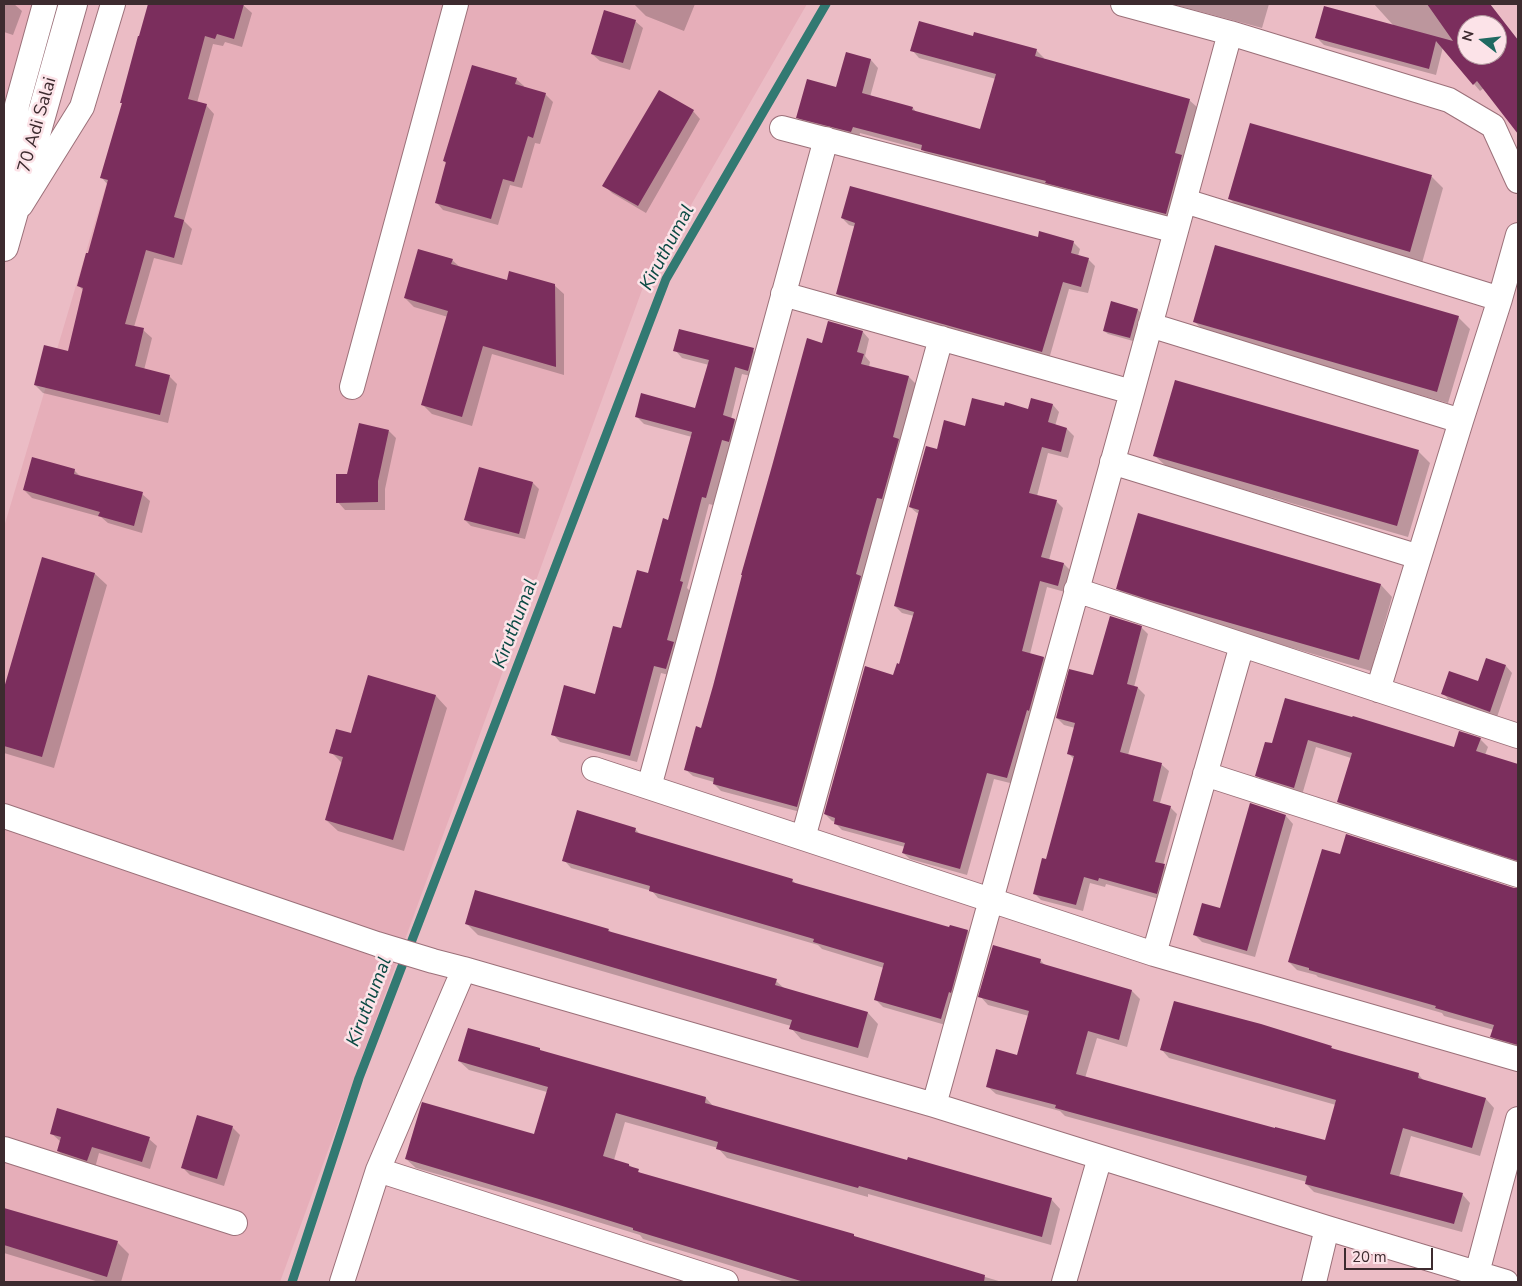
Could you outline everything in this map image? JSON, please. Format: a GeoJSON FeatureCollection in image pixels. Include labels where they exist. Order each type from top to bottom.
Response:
{"type":"FeatureCollection","features":[{"type":"Feature","properties":{"kind":"main road","name":"70 Adi Salai"},"geometry":{"type":"LineString","coordinates":[[7,235],[73,4]]}},
{"type":"Feature","properties":{"kind":"street"},"geometry":{"type":"LineString","coordinates":[[7,235],[17,105],[45,4]]}},
{"type":"Feature","properties":{"kind":"street"},"geometry":{"type":"LineString","coordinates":[[7,235],[82,107],[113,4]]}},
{"type":"Feature","properties":{"kind":"street"},"geometry":{"type":"LineString","coordinates":[[352,387],[456,4]]}},
{"type":"Feature","properties":{"kind":"street"},"geometry":{"type":"LineString","coordinates":[[1123,4],[1230,33],[1449,100],[1493,126],[1518,181]]}},
{"type":"Feature","properties":{"kind":"street"},"geometry":{"type":"LineString","coordinates":[[934,1105],[1230,33]]}},
{"type":"Feature","properties":{"kind":"street"},"geometry":{"type":"LineString","coordinates":[[782,128],[1176,231]]}},
{"type":"Feature","properties":{"kind":"street"},"geometry":{"type":"LineString","coordinates":[[649,787],[826,140]]}},
{"type":"Feature","properties":{"kind":"street"},"geometry":{"type":"LineString","coordinates":[[1185,201],[1500,299]]}},
{"type":"Feature","properties":{"kind":"street"},"geometry":{"type":"LineString","coordinates":[[1378,690],[1460,421],[1500,299],[1518,235]]}},
{"type":"Feature","properties":{"kind":"street"},"geometry":{"type":"LineString","coordinates":[[784,294],[1132,392]]}},
{"type":"Feature","properties":{"kind":"street"},"geometry":{"type":"LineString","coordinates":[[1150,325],[1460,421]]}},
{"type":"Feature","properties":{"kind":"street"},"geometry":{"type":"LineString","coordinates":[[803,838],[941,338]]}},
{"type":"Feature","properties":{"kind":"street"},"geometry":{"type":"LineString","coordinates":[[1112,462],[1419,557]]}},
{"type":"Feature","properties":{"kind":"street"},"geometry":{"type":"LineString","coordinates":[[1076,590],[1518,736]]}},
{"type":"Feature","properties":{"kind":"street"},"geometry":{"type":"LineString","coordinates":[[1154,954],[1242,645]]}},
{"type":"Feature","properties":{"kind":"street"},"geometry":{"type":"LineString","coordinates":[[594,769],[1154,954],[1518,1059]]}},
{"type":"Feature","properties":{"kind":"street"},"geometry":{"type":"LineString","coordinates":[[1205,774],[1518,875]]}},
{"type":"Feature","properties":{"kind":"street"},"geometry":{"type":"LineString","coordinates":[[4,816],[377,944],[934,1105],[1506,1282]]}},
{"type":"Feature","properties":{"kind":"street"},"geometry":{"type":"LineString","coordinates":[[342,1282],[378,1170],[464,969]]}},
{"type":"Feature","properties":{"kind":"street"},"geometry":{"type":"LineString","coordinates":[[1477,1273],[1518,1119]]}},
{"type":"Feature","properties":{"kind":"street"},"geometry":{"type":"LineString","coordinates":[[4,1149],[235,1223]]}},
{"type":"Feature","properties":{"kind":"street"},"geometry":{"type":"LineString","coordinates":[[1064,1282],[1100,1157]]}},
{"type":"Feature","properties":{"kind":"street"},"geometry":{"type":"LineString","coordinates":[[378,1170],[726,1282]]}},
{"type":"Feature","properties":{"kind":"street"},"geometry":{"type":"LineString","coordinates":[[1314,1282],[1327,1228]]}},
{"type":"Feature","properties":{"kind":"shaded area"},"geometry":{"type":"Polygon","coordinates":[[[4,4],[35,4],[4,116],[4,4]]]}},
{"type":"Feature","properties":{"kind":"shaded area"},"geometry":{"type":"Polygon","coordinates":[[[160,4],[807,4],[642,290],[280,1282],[4,1282],[4,527],[160,4]]]}},
{"type":"Feature","properties":{"kind":"building"},"geometry":{"type":"Polygon","coordinates":[[[148,4],[244,4],[234,39],[217,34],[215,39],[205,36],[188,99],[207,104],[174,217],[184,220],[174,258],[146,250],[125,324],[144,328],[135,366],[170,375],[160,415],[34,385],[44,345],[68,351],[83,288],[77,286],[108,180],[100,178],[148,4]]]}},
{"type":"Feature","properties":{"kind":"building"},"geometry":{"type":"Polygon","coordinates":[[[1427,4],[1490,4],[1499,15],[1457,15],[1457,65],[1507,65],[1507,26],[1518,40],[1518,134],[1477,81],[1473,85],[1436,41],[1429,69],[1315,38],[1324,6],[1453,41],[1427,4]]]}},
{"type":"Feature","properties":{"kind":"building"},"geometry":{"type":"Polygon","coordinates":[[[604,10],[636,20],[623,63],[591,54],[604,10]]]}},
{"type":"Feature","properties":{"kind":"building"},"geometry":{"type":"Polygon","coordinates":[[[919,21],[973,36],[974,32],[1037,49],[1035,56],[1190,99],[1175,153],[1182,155],[1166,214],[1045,183],[1046,181],[921,150],[922,145],[853,127],[851,132],[796,118],[807,79],[836,87],[846,52],[871,59],[862,93],[913,107],[912,110],[980,129],[996,74],[910,51],[919,21]]]}},
{"type":"Feature","properties":{"kind":"building"},"geometry":{"type":"Polygon","coordinates":[[[472,65],[517,78],[515,84],[546,93],[533,138],[528,136],[514,182],[503,179],[491,219],[435,203],[446,162],[443,161],[472,65]]]}},
{"type":"Feature","properties":{"kind":"building"},"geometry":{"type":"Polygon","coordinates":[[[659,90],[694,110],[638,206],[602,186],[659,90]]]}},
{"type":"Feature","properties":{"kind":"building"},"geometry":{"type":"Polygon","coordinates":[[[1250,123],[1432,175],[1410,252],[1228,199],[1250,123]]]}},
{"type":"Feature","properties":{"kind":"building"},"geometry":{"type":"Polygon","coordinates":[[[850,186],[1038,237],[1039,231],[1074,241],[1071,253],[1089,258],[1081,287],[1063,282],[1042,352],[836,294],[855,223],[841,218],[850,186]]]}},
{"type":"Feature","properties":{"kind":"building"},"geometry":{"type":"Polygon","coordinates":[[[1215,245],[1459,316],[1437,392],[1193,322],[1215,245]]]}},
{"type":"Feature","properties":{"kind":"building"},"geometry":{"type":"Polygon","coordinates":[[[418,249],[453,259],[451,264],[507,280],[509,271],[555,284],[556,367],[483,346],[462,417],[421,405],[448,311],[404,298],[418,249]]]}},
{"type":"Feature","properties":{"kind":"building"},"geometry":{"type":"Polygon","coordinates":[[[1111,301],[1138,309],[1130,338],[1103,331],[1111,301]]]}},
{"type":"Feature","properties":{"kind":"building"},"geometry":{"type":"Polygon","coordinates":[[[828,321],[863,331],[857,352],[864,354],[861,364],[909,376],[893,437],[899,439],[882,499],[877,498],[868,530],[856,574],[861,576],[797,807],[713,784],[714,778],[684,770],[696,726],[701,728],[713,686],[741,575],[807,338],[822,343],[828,321]]]}},
{"type":"Feature","properties":{"kind":"building"},"geometry":{"type":"Polygon","coordinates":[[[679,329],[754,348],[748,371],[735,367],[723,415],[735,419],[729,442],[722,440],[706,498],[702,497],[680,581],[683,582],[667,640],[674,642],[666,669],[654,666],[630,756],[551,735],[564,685],[595,694],[613,626],[621,628],[637,570],[648,573],[663,518],[668,520],[692,432],[635,417],[641,393],[695,408],[709,360],[673,351],[679,329]]]}},
{"type":"Feature","properties":{"kind":"building"},"geometry":{"type":"Polygon","coordinates":[[[1175,380],[1419,450],[1397,526],[1153,456],[1175,380]]]}},
{"type":"Feature","properties":{"kind":"building"},"geometry":{"type":"Polygon","coordinates":[[[972,398],[1004,406],[1005,402],[1028,409],[1031,398],[1053,404],[1048,422],[1067,428],[1061,452],[1042,447],[1029,493],[1057,500],[1041,557],[1064,563],[1058,586],[1040,581],[1022,651],[1044,657],[1029,711],[1027,710],[1007,778],[987,773],[960,869],[902,853],[905,843],[834,824],[835,818],[824,814],[865,666],[893,675],[897,663],[899,664],[914,612],[894,606],[919,510],[909,507],[926,446],[937,449],[944,420],[965,426],[972,398]]]}},
{"type":"Feature","properties":{"kind":"building"},"geometry":{"type":"Polygon","coordinates":[[[359,423],[389,430],[378,481],[378,502],[336,503],[336,474],[347,474],[359,423]]]}},
{"type":"Feature","properties":{"kind":"building"},"geometry":{"type":"Polygon","coordinates":[[[32,457],[75,469],[74,474],[143,492],[134,526],[98,516],[100,512],[23,490],[32,457]]]}},
{"type":"Feature","properties":{"kind":"building"},"geometry":{"type":"Polygon","coordinates":[[[479,467],[533,482],[519,534],[464,520],[479,467]]]}},
{"type":"Feature","properties":{"kind":"building"},"geometry":{"type":"Polygon","coordinates":[[[1138,513],[1381,584],[1359,660],[1116,589],[1138,513]]]}},
{"type":"Feature","properties":{"kind":"building"},"geometry":{"type":"Polygon","coordinates":[[[42,557],[95,573],[42,757],[4,746],[4,688],[42,557]]]}},
{"type":"Feature","properties":{"kind":"building"},"geometry":{"type":"Polygon","coordinates":[[[1110,616],[1142,626],[1127,684],[1138,687],[1120,752],[1162,763],[1153,801],[1171,806],[1155,862],[1165,864],[1157,894],[1099,878],[1098,881],[1084,877],[1076,905],[1033,894],[1042,858],[1046,859],[1074,756],[1067,754],[1075,723],[1056,718],[1069,669],[1093,675],[1110,616]]]}},
{"type":"Feature","properties":{"kind":"building"},"geometry":{"type":"Polygon","coordinates":[[[1486,658],[1506,665],[1490,712],[1441,694],[1449,671],[1478,681],[1486,658]]]}},
{"type":"Feature","properties":{"kind":"building"},"geometry":{"type":"Polygon","coordinates":[[[368,675],[436,695],[393,840],[325,820],[343,757],[329,753],[336,729],[351,733],[368,675]]]}},
{"type":"Feature","properties":{"kind":"building"},"geometry":{"type":"Polygon","coordinates":[[[1285,698],[1353,716],[1454,747],[1459,731],[1481,738],[1476,751],[1518,764],[1518,861],[1337,802],[1352,753],[1308,740],[1294,788],[1255,776],[1265,742],[1272,743],[1285,698]]]}},
{"type":"Feature","properties":{"kind":"building"},"geometry":{"type":"Polygon","coordinates":[[[1250,803],[1286,815],[1247,951],[1193,935],[1202,903],[1220,908],[1250,803]]]}},
{"type":"Feature","properties":{"kind":"building"},"geometry":{"type":"Polygon","coordinates":[[[577,810],[636,828],[635,832],[793,879],[792,882],[949,927],[950,925],[968,930],[951,993],[949,992],[941,1019],[874,1000],[884,963],[813,942],[814,939],[649,891],[650,886],[562,861],[577,810]]]}},
{"type":"Feature","properties":{"kind":"building"},"geometry":{"type":"Polygon","coordinates":[[[1346,834],[1518,888],[1518,1045],[1490,1037],[1494,1025],[1435,1008],[1436,1006],[1309,970],[1309,968],[1288,962],[1322,849],[1340,854],[1346,834]]]}},
{"type":"Feature","properties":{"kind":"building"},"geometry":{"type":"Polygon","coordinates":[[[475,890],[609,929],[608,931],[777,979],[775,985],[868,1012],[858,1048],[789,1029],[792,1020],[465,924],[475,890]]]}},
{"type":"Feature","properties":{"kind":"building"},"geometry":{"type":"Polygon","coordinates":[[[993,945],[1041,959],[1040,963],[1132,990],[1119,1040],[1088,1031],[1076,1074],[1325,1140],[1336,1100],[1160,1050],[1174,1001],[1261,1024],[1332,1046],[1331,1048],[1419,1073],[1418,1078],[1486,1098],[1472,1148],[1403,1128],[1390,1174],[1463,1193],[1454,1224],[1305,1184],[1307,1176],[1055,1108],[1056,1105],[986,1087],[996,1049],[1017,1055],[1029,1011],[978,997],[993,945]]]}},
{"type":"Feature","properties":{"kind":"building"},"geometry":{"type":"Polygon","coordinates":[[[468,1028],[706,1097],[705,1103],[907,1160],[908,1157],[1052,1198],[1042,1237],[859,1186],[858,1188],[716,1149],[718,1142],[616,1113],[603,1156],[629,1164],[629,1166],[639,1169],[638,1172],[854,1234],[854,1236],[985,1275],[984,1282],[804,1282],[405,1159],[422,1102],[534,1134],[548,1087],[458,1061],[468,1028]]]}},
{"type":"Feature","properties":{"kind":"building"},"geometry":{"type":"Polygon","coordinates":[[[57,1108],[150,1137],[142,1162],[92,1147],[87,1161],[57,1151],[61,1137],[50,1134],[57,1108]]]}},
{"type":"Feature","properties":{"kind":"building"},"geometry":{"type":"Polygon","coordinates":[[[197,1115],[233,1126],[217,1179],[181,1168],[197,1115]]]}},
{"type":"Feature","properties":{"kind":"building"},"geometry":{"type":"Polygon","coordinates":[[[4,1208],[118,1241],[107,1277],[4,1245],[4,1208]]]}},
{"type":"Feature","properties":{"kind":"waterway","name":"Kiruthumal"},"geometry":{"type":"LineString","coordinates":[[292,1282],[359,1078],[666,279],[826,4]]}}]}
